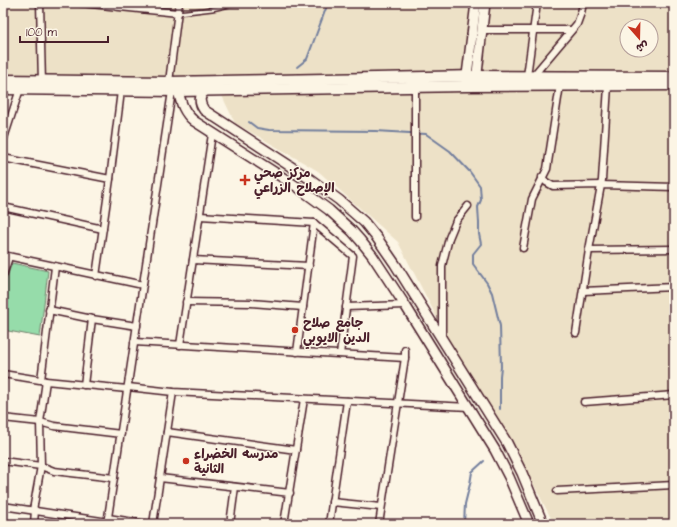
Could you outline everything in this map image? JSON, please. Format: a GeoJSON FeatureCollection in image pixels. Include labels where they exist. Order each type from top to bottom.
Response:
{"type":"FeatureCollection","features":[{"type":"Feature","properties":{"kind":"main road"},"geometry":{"type":"LineString","coordinates":[[3,89],[20,89],[42,85],[207,90],[415,86],[530,76],[674,76]]}},
{"type":"Feature","properties":{"kind":"main road"},"geometry":{"type":"LineString","coordinates":[[3,80],[42,85],[121,91],[173,88],[471,81],[560,86],[674,85]]}},
{"type":"Feature","properties":{"kind":"street"},"geometry":{"type":"LineString","coordinates":[[40,3],[42,85]]}},
{"type":"Feature","properties":{"kind":"street"},"geometry":{"type":"LineString","coordinates":[[81,3],[178,13]]}},
{"type":"Feature","properties":{"kind":"street"},"geometry":{"type":"LineString","coordinates":[[108,521],[173,88],[179,3]]}},
{"type":"Feature","properties":{"kind":"street"},"geometry":{"type":"LineString","coordinates":[[471,81],[476,3]]}},
{"type":"Feature","properties":{"kind":"street"},"geometry":{"type":"LineString","coordinates":[[471,81],[482,30],[485,3]]}},
{"type":"Feature","properties":{"kind":"street"},"geometry":{"type":"LineString","coordinates":[[530,76],[537,3]]}},
{"type":"Feature","properties":{"kind":"street"},"geometry":{"type":"LineString","coordinates":[[530,76],[579,19],[583,3]]}},
{"type":"Feature","properties":{"kind":"street"},"geometry":{"type":"LineString","coordinates":[[482,30],[571,30]]}},
{"type":"Feature","properties":{"kind":"street"},"geometry":{"type":"LineString","coordinates":[[415,86],[415,217]]}},
{"type":"Feature","properties":{"kind":"street"},"geometry":{"type":"LineString","coordinates":[[523,248],[532,198],[546,169],[560,86]]}},
{"type":"Feature","properties":{"kind":"street"},"geometry":{"type":"LineString","coordinates":[[576,333],[602,180],[608,86]]}},
{"type":"Feature","properties":{"kind":"street"},"geometry":{"type":"LineString","coordinates":[[173,88],[187,115],[198,125],[299,188],[330,210],[352,230],[372,255],[405,305],[495,450],[517,494],[528,524]]}},
{"type":"Feature","properties":{"kind":"street"},"geometry":{"type":"LineString","coordinates":[[3,141],[20,89]]}},
{"type":"Feature","properties":{"kind":"street"},"geometry":{"type":"LineString","coordinates":[[207,90],[201,95],[200,98],[200,103],[204,110],[324,189],[364,222],[377,238],[442,338],[515,457],[543,524]]}},
{"type":"Feature","properties":{"kind":"street"},"geometry":{"type":"LineString","coordinates":[[96,276],[121,91]]}},
{"type":"Feature","properties":{"kind":"street"},"geometry":{"type":"LineString","coordinates":[[180,345],[212,134]]}},
{"type":"Feature","properties":{"kind":"street"},"geometry":{"type":"LineString","coordinates":[[3,158],[110,179]]}},
{"type":"Feature","properties":{"kind":"street"},"geometry":{"type":"LineString","coordinates":[[542,177],[546,182],[553,186],[601,185],[674,187]]}},
{"type":"Feature","properties":{"kind":"street"},"geometry":{"type":"LineString","coordinates":[[442,338],[442,266],[449,238],[456,221],[468,206]]}},
{"type":"Feature","properties":{"kind":"street"},"geometry":{"type":"LineString","coordinates":[[3,207],[103,229]]}},
{"type":"Feature","properties":{"kind":"street"},"geometry":{"type":"LineString","coordinates":[[200,216],[314,223],[353,256],[340,354]]}},
{"type":"Feature","properties":{"kind":"street"},"geometry":{"type":"LineString","coordinates":[[297,352],[314,223]]}},
{"type":"Feature","properties":{"kind":"street"},"geometry":{"type":"LineString","coordinates":[[589,250],[674,249]]}},
{"type":"Feature","properties":{"kind":"street"},"geometry":{"type":"LineString","coordinates":[[3,275],[6,256],[143,285]]}},
{"type":"Feature","properties":{"kind":"street"},"geometry":{"type":"LineString","coordinates":[[193,260],[309,266]]}},
{"type":"Feature","properties":{"kind":"street"},"geometry":{"type":"LineString","coordinates":[[34,524],[34,510],[41,466],[40,422],[49,310],[55,266]]}},
{"type":"Feature","properties":{"kind":"street"},"geometry":{"type":"LineString","coordinates":[[583,291],[674,287]]}},
{"type":"Feature","properties":{"kind":"street"},"geometry":{"type":"LineString","coordinates":[[186,302],[251,303],[303,307]]}},
{"type":"Feature","properties":{"kind":"street"},"geometry":{"type":"LineString","coordinates":[[346,307],[405,305]]}},
{"type":"Feature","properties":{"kind":"street"},"geometry":{"type":"LineString","coordinates":[[49,310],[137,326]]}},
{"type":"Feature","properties":{"kind":"street"},"geometry":{"type":"LineString","coordinates":[[84,385],[92,319]]}},
{"type":"Feature","properties":{"kind":"street"},"geometry":{"type":"LineString","coordinates":[[134,342],[405,358]]}},
{"type":"Feature","properties":{"kind":"street"},"geometry":{"type":"LineString","coordinates":[[378,524],[398,404],[405,350]]}},
{"type":"Feature","properties":{"kind":"street"},"geometry":{"type":"LineString","coordinates":[[3,374],[84,385],[173,392],[469,407]]}},
{"type":"Feature","properties":{"kind":"street"},"geometry":{"type":"LineString","coordinates":[[460,393],[473,389]]}},
{"type":"Feature","properties":{"kind":"street"},"geometry":{"type":"LineString","coordinates":[[153,524],[173,392]]}},
{"type":"Feature","properties":{"kind":"street"},"geometry":{"type":"LineString","coordinates":[[584,402],[674,395]]}},
{"type":"Feature","properties":{"kind":"street"},"geometry":{"type":"LineString","coordinates":[[284,524],[304,399]]}},
{"type":"Feature","properties":{"kind":"street"},"geometry":{"type":"LineString","coordinates":[[329,524],[347,401]]}},
{"type":"Feature","properties":{"kind":"street"},"geometry":{"type":"LineString","coordinates":[[3,418],[121,434]]}},
{"type":"Feature","properties":{"kind":"street"},"geometry":{"type":"LineString","coordinates":[[167,432],[296,450]]}},
{"type":"Feature","properties":{"kind":"street"},"geometry":{"type":"LineString","coordinates":[[3,461],[41,466],[54,471],[114,478]]}},
{"type":"Feature","properties":{"kind":"street"},"geometry":{"type":"LineString","coordinates":[[160,478],[290,493]]}},
{"type":"Feature","properties":{"kind":"street"},"geometry":{"type":"LineString","coordinates":[[557,491],[674,485]]}},
{"type":"Feature","properties":{"kind":"street"},"geometry":{"type":"LineString","coordinates":[[230,524],[235,487]]}},
{"type":"Feature","properties":{"kind":"street"},"geometry":{"type":"LineString","coordinates":[[332,502],[381,507]]}},
{"type":"Feature","properties":{"kind":"street"},"geometry":{"type":"LineString","coordinates":[[3,506],[108,521],[147,524]]}},
{"type":"Feature","properties":{"kind":"lane"},"geometry":{"type":"LineString","coordinates":[[178,13],[212,9],[238,3]]}},
{"type":"Feature","properties":{"kind":"shaded area"},"geometry":{"type":"Polygon","coordinates":[[[3,3],[674,3],[674,524],[554,524],[535,487],[449,341],[398,242],[318,171],[235,123],[214,79],[3,78],[3,3]]]}},
{"type":"Feature","properties":{"kind":"green space"},"geometry":{"type":"Polygon","coordinates":[[[12,263],[48,271],[40,337],[3,330],[3,288],[12,263]]]}},
{"type":"Feature","properties":{"kind":"waterway"},"geometry":{"type":"LineString","coordinates":[[297,67],[307,59],[328,3]]}},
{"type":"Feature","properties":{"kind":"waterway"},"geometry":{"type":"LineString","coordinates":[[249,122],[257,128],[269,130],[376,131],[426,134],[450,151],[470,172],[480,186],[481,200],[478,207],[481,244],[473,254],[473,264],[487,283],[492,293],[500,326],[500,409]]}},
{"type":"Feature","properties":{"kind":"waterway"},"geometry":{"type":"LineString","coordinates":[[464,524],[465,504],[472,472],[484,461]]}},
{"type":"Feature","properties":{"kind":"place","name":"مركز صحي الإصلاح الزراعي"},"geometry":{"type":"Point","coordinates":[245,180]}},
{"type":"Feature","properties":{"kind":"place","name":"جامع صلاح الدين الايوبي"},"geometry":{"type":"Point","coordinates":[295,330]}},
{"type":"Feature","properties":{"kind":"place","name":"مدرسه الخضراء الثانية"},"geometry":{"type":"Point","coordinates":[186,461]}}]}
